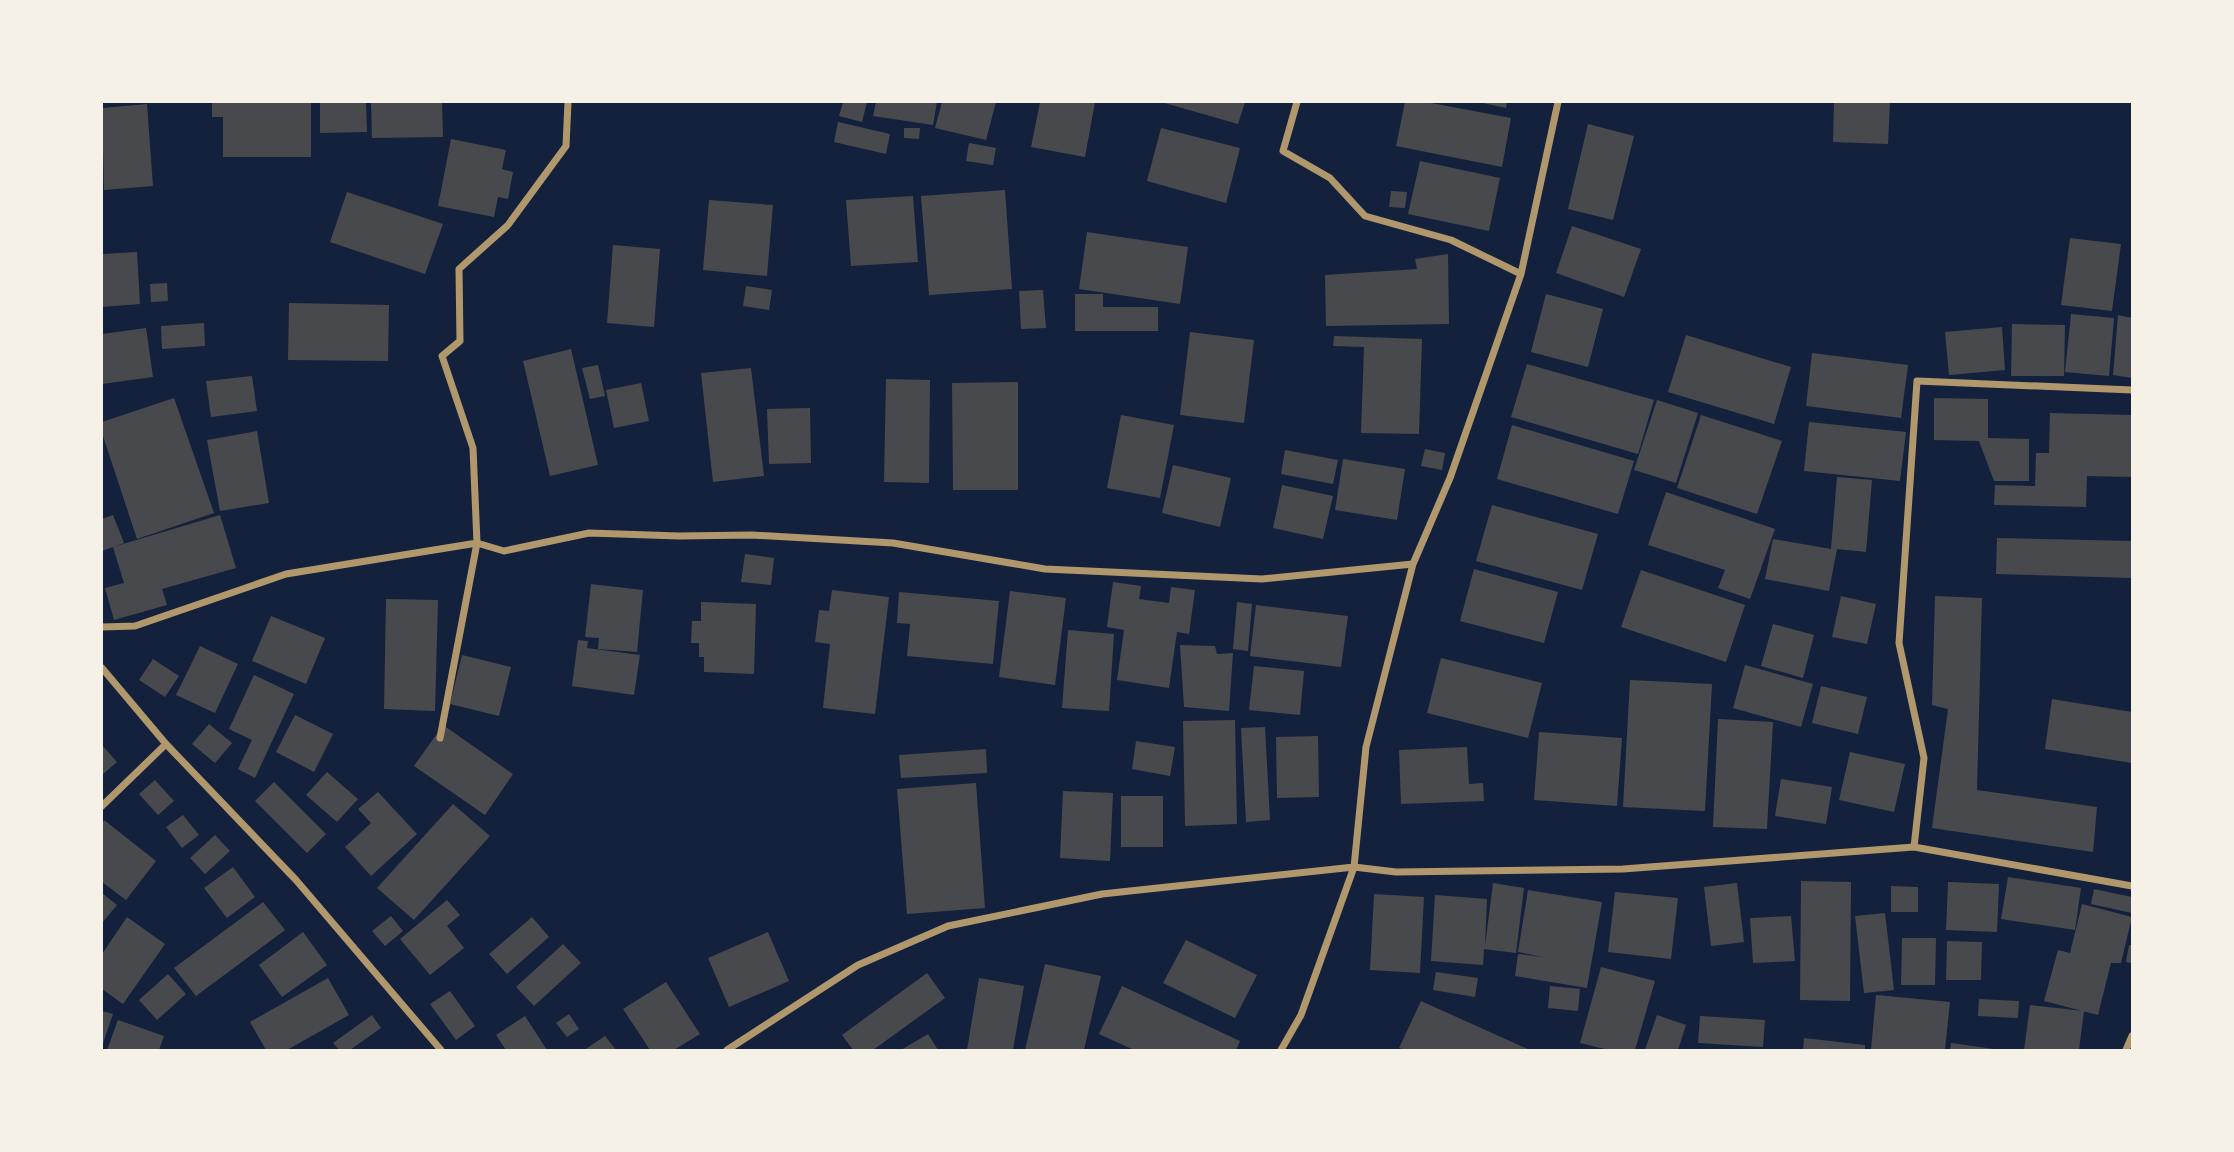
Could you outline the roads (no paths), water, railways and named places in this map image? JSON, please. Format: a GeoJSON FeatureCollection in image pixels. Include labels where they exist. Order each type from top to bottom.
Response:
{"type":"FeatureCollection","features":[{"type":"Feature","properties":{"kind":"street"},"geometry":{"type":"LineString","coordinates":[[440,738],[477,543],[473,448],[442,356],[460,341],[459,269],[508,225],[566,146],[568,102]]}},
{"type":"Feature","properties":{"kind":"street"},"geometry":{"type":"LineString","coordinates":[[1297,102],[1283,151],[1330,178],[1365,216],[1451,240],[1521,274]]}},
{"type":"Feature","properties":{"kind":"street"},"geometry":{"type":"LineString","coordinates":[[1281,1051],[1301,1015],[1354,867],[1366,747],[1413,564],[1450,478],[1521,274],[1558,102]]}},
{"type":"Feature","properties":{"kind":"street"},"geometry":{"type":"LineString","coordinates":[[1914,847],[1924,758],[1899,643],[1917,381],[2133,390]]}},
{"type":"Feature","properties":{"kind":"street"},"geometry":{"type":"LineString","coordinates":[[102,627],[135,626],[286,574],[477,543],[504,551],[589,533],[752,535],[893,543],[1045,569],[1262,579],[1413,564]]}},
{"type":"Feature","properties":{"kind":"street"},"geometry":{"type":"LineString","coordinates":[[102,668],[166,744],[296,880],[441,1051]]}},
{"type":"Feature","properties":{"kind":"street"},"geometry":{"type":"LineString","coordinates":[[102,806],[166,744]]}},
{"type":"Feature","properties":{"kind":"street"},"geometry":{"type":"LineString","coordinates":[[727,1051],[858,965],[948,926],[1102,894],[1354,867],[1396,872],[1623,869],[1914,847],[2133,886]]}},
{"type":"Feature","properties":{"kind":"street"},"geometry":{"type":"LineString","coordinates":[[2126,1051],[2133,1035]]}}]}
